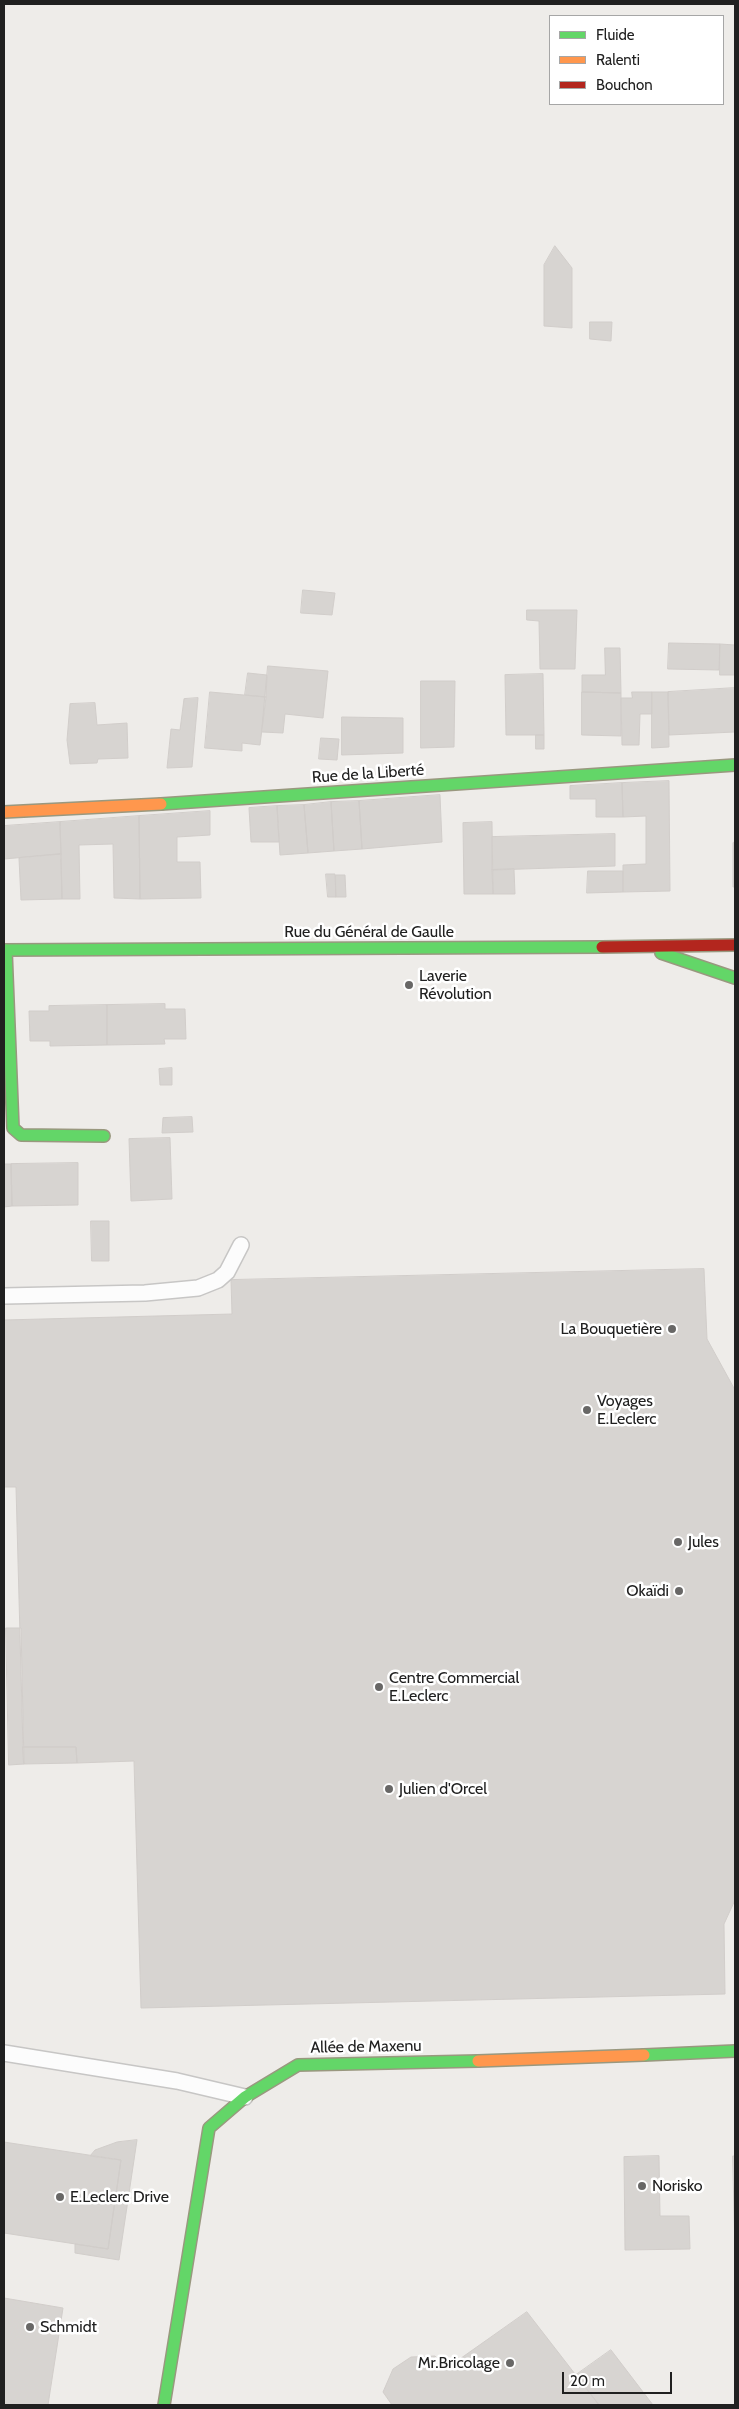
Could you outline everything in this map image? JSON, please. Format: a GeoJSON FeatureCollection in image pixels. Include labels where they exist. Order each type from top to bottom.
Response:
{"type":"FeatureCollection","features":[{"type":"Feature","properties":{"kind":"street","name":"Rue de la Liberté"},"geometry":{"type":"LineString","coordinates":[[4,812],[152,805],[735,765]]}},
{"type":"Feature","properties":{"kind":"street","name":"Rue du Général de Gaulle"},"geometry":{"type":"LineString","coordinates":[[5,950],[735,945]]}},
{"type":"Feature","properties":{"kind":"street"},"geometry":{"type":"LineString","coordinates":[[643,947],[735,978]]}},
{"type":"Feature","properties":{"kind":"street"},"geometry":{"type":"LineString","coordinates":[[5,950],[12,1128],[21,1135],[104,1136]]}},
{"type":"Feature","properties":{"kind":"street","name":"Allée de Maxenu"},"geometry":{"type":"LineString","coordinates":[[164,2405],[210,2128],[245,2097],[298,2065],[522,2060],[735,2051]]}},
{"type":"Feature","properties":{"kind":"lane"},"geometry":{"type":"LineString","coordinates":[[4,1296],[145,1293],[198,1288],[218,1280],[227,1272],[240,1245]]}},
{"type":"Feature","properties":{"kind":"lane"},"geometry":{"type":"LineString","coordinates":[[4,2053],[177,2081],[245,2097]]}},
{"type":"Feature","properties":{"kind":"building"},"geometry":{"type":"Polygon","coordinates":[[[555,246],[572,268],[572,328],[544,326],[544,265],[555,246]]]}},
{"type":"Feature","properties":{"kind":"building"},"geometry":{"type":"Polygon","coordinates":[[[590,322],[612,322],[611,341],[590,339],[590,322]]]}},
{"type":"Feature","properties":{"kind":"building"},"geometry":{"type":"Polygon","coordinates":[[[303,590],[335,593],[332,615],[301,613],[303,590]]]}},
{"type":"Feature","properties":{"kind":"building"},"geometry":{"type":"Polygon","coordinates":[[[527,610],[577,610],[575,669],[540,669],[539,621],[527,620],[527,610]]]}},
{"type":"Feature","properties":{"kind":"building"},"geometry":{"type":"Polygon","coordinates":[[[669,643],[720,644],[719,670],[668,669],[669,643]]]}},
{"type":"Feature","properties":{"kind":"building"},"geometry":{"type":"Polygon","coordinates":[[[720,644],[735,645],[735,675],[720,675],[720,644]]]}},
{"type":"Feature","properties":{"kind":"building"},"geometry":{"type":"Polygon","coordinates":[[[605,648],[620,648],[621,693],[582,692],[582,675],[605,675],[605,648]]]}},
{"type":"Feature","properties":{"kind":"building"},"geometry":{"type":"Polygon","coordinates":[[[268,666],[328,671],[323,718],[285,714],[283,733],[262,732],[268,666]]]}},
{"type":"Feature","properties":{"kind":"building"},"geometry":{"type":"Polygon","coordinates":[[[248,673],[267,675],[266,697],[245,695],[248,673]]]}},
{"type":"Feature","properties":{"kind":"building"},"geometry":{"type":"Polygon","coordinates":[[[543,674],[544,735],[506,735],[505,675],[543,674]]]}},
{"type":"Feature","properties":{"kind":"building"},"geometry":{"type":"Polygon","coordinates":[[[421,681],[455,681],[454,747],[421,748],[421,681]]]}},
{"type":"Feature","properties":{"kind":"building"},"geometry":{"type":"Polygon","coordinates":[[[735,688],[735,732],[669,735],[668,692],[735,688]]]}},
{"type":"Feature","properties":{"kind":"building"},"geometry":{"type":"Polygon","coordinates":[[[210,692],[266,697],[260,745],[242,743],[242,751],[205,748],[210,692]]]}},
{"type":"Feature","properties":{"kind":"building"},"geometry":{"type":"Polygon","coordinates":[[[582,692],[621,693],[621,736],[582,735],[582,692]]]}},
{"type":"Feature","properties":{"kind":"building"},"geometry":{"type":"Polygon","coordinates":[[[632,692],[652,692],[652,714],[640,714],[639,745],[622,745],[621,698],[632,698],[632,692]]]}},
{"type":"Feature","properties":{"kind":"building"},"geometry":{"type":"Polygon","coordinates":[[[652,692],[668,692],[669,747],[652,748],[652,692]]]}},
{"type":"Feature","properties":{"kind":"building"},"geometry":{"type":"Polygon","coordinates":[[[198,698],[192,767],[167,768],[171,729],[180,730],[184,699],[198,698]]]}},
{"type":"Feature","properties":{"kind":"building"},"geometry":{"type":"Polygon","coordinates":[[[95,703],[97,725],[127,723],[128,758],[98,759],[97,763],[70,764],[67,740],[70,704],[95,703]]]}},
{"type":"Feature","properties":{"kind":"building"},"geometry":{"type":"Polygon","coordinates":[[[342,717],[403,718],[403,753],[342,755],[342,717]]]}},
{"type":"Feature","properties":{"kind":"building"},"geometry":{"type":"Polygon","coordinates":[[[536,735],[544,735],[544,749],[536,749],[536,735]]]}},
{"type":"Feature","properties":{"kind":"building"},"geometry":{"type":"Polygon","coordinates":[[[321,738],[339,739],[337,760],[319,759],[321,738]]]}},
{"type":"Feature","properties":{"kind":"building"},"geometry":{"type":"Polygon","coordinates":[[[669,781],[670,891],[623,892],[623,865],[646,864],[646,816],[623,817],[622,783],[669,781]]]}},
{"type":"Feature","properties":{"kind":"building"},"geometry":{"type":"Polygon","coordinates":[[[622,783],[623,817],[596,817],[596,799],[570,799],[570,786],[622,783]]]}},
{"type":"Feature","properties":{"kind":"building"},"geometry":{"type":"Polygon","coordinates":[[[440,795],[442,842],[362,849],[359,801],[440,795]]]}},
{"type":"Feature","properties":{"kind":"building"},"geometry":{"type":"Polygon","coordinates":[[[359,801],[362,849],[334,851],[331,802],[359,801]]]}},
{"type":"Feature","properties":{"kind":"building"},"geometry":{"type":"Polygon","coordinates":[[[331,802],[334,851],[308,853],[304,805],[331,802]]]}},
{"type":"Feature","properties":{"kind":"building"},"geometry":{"type":"Polygon","coordinates":[[[304,805],[308,853],[280,855],[277,806],[304,805]]]}},
{"type":"Feature","properties":{"kind":"building"},"geometry":{"type":"Polygon","coordinates":[[[277,806],[279,842],[251,842],[249,808],[277,806]]]}},
{"type":"Feature","properties":{"kind":"building"},"geometry":{"type":"Polygon","coordinates":[[[210,811],[210,835],[177,837],[177,862],[200,862],[201,898],[140,899],[139,816],[210,811]]]}},
{"type":"Feature","properties":{"kind":"building"},"geometry":{"type":"Polygon","coordinates":[[[139,816],[140,899],[114,898],[113,844],[79,845],[80,899],[62,899],[60,822],[139,816]]]}},
{"type":"Feature","properties":{"kind":"building"},"geometry":{"type":"Polygon","coordinates":[[[60,822],[61,854],[4,859],[4,826],[60,822]]]}},
{"type":"Feature","properties":{"kind":"building"},"geometry":{"type":"Polygon","coordinates":[[[492,822],[493,894],[464,894],[463,823],[492,822]]]}},
{"type":"Feature","properties":{"kind":"building"},"geometry":{"type":"Polygon","coordinates":[[[615,834],[615,866],[492,870],[492,837],[615,834]]]}},
{"type":"Feature","properties":{"kind":"building"},"geometry":{"type":"Polygon","coordinates":[[[735,842],[735,887],[733,887],[733,843],[735,842]]]}},
{"type":"Feature","properties":{"kind":"building"},"geometry":{"type":"Polygon","coordinates":[[[61,854],[62,899],[21,900],[19,858],[61,854]]]}},
{"type":"Feature","properties":{"kind":"building"},"geometry":{"type":"Polygon","coordinates":[[[514,869],[515,894],[493,894],[492,870],[514,869]]]}},
{"type":"Feature","properties":{"kind":"building"},"geometry":{"type":"Polygon","coordinates":[[[588,871],[623,871],[623,892],[587,893],[588,871]]]}},
{"type":"Feature","properties":{"kind":"building"},"geometry":{"type":"Polygon","coordinates":[[[326,874],[335,874],[336,897],[328,897],[326,874]]]}},
{"type":"Feature","properties":{"kind":"building"},"geometry":{"type":"Polygon","coordinates":[[[336,875],[345,875],[346,897],[336,897],[336,875]]]}},
{"type":"Feature","properties":{"kind":"building"},"geometry":{"type":"Polygon","coordinates":[[[165,1004],[165,1009],[185,1009],[186,1039],[164,1039],[165,1044],[107,1045],[107,1005],[165,1004]]]}},
{"type":"Feature","properties":{"kind":"building"},"geometry":{"type":"Polygon","coordinates":[[[107,1005],[107,1045],[50,1046],[50,1041],[30,1041],[29,1011],[49,1011],[49,1006],[107,1005]]]}},
{"type":"Feature","properties":{"kind":"building"},"geometry":{"type":"Polygon","coordinates":[[[172,1068],[172,1085],[160,1085],[159,1069],[172,1068]]]}},
{"type":"Feature","properties":{"kind":"building"},"geometry":{"type":"Polygon","coordinates":[[[192,1117],[193,1132],[162,1133],[163,1118],[192,1117]]]}},
{"type":"Feature","properties":{"kind":"building"},"geometry":{"type":"Polygon","coordinates":[[[170,1138],[172,1199],[131,1201],[129,1139],[170,1138]]]}},
{"type":"Feature","properties":{"kind":"building"},"geometry":{"type":"Polygon","coordinates":[[[78,1163],[78,1205],[12,1206],[11,1164],[78,1163]]]}},
{"type":"Feature","properties":{"kind":"building"},"geometry":{"type":"Polygon","coordinates":[[[4,1164],[11,1164],[12,1206],[4,1207],[4,1164]]]}},
{"type":"Feature","properties":{"kind":"building"},"geometry":{"type":"Polygon","coordinates":[[[91,1221],[109,1221],[109,1261],[92,1261],[91,1221]]]}},
{"type":"Feature","properties":{"kind":"building","name":"Centre Commercial E.Leclerc"},"geometry":{"type":"Polygon","coordinates":[[[704,1269],[707,1339],[735,1390],[735,1900],[724,1924],[725,1994],[141,2008],[134,1761],[77,1763],[76,1747],[23,1747],[16,1487],[4,1487],[4,1320],[232,1314],[231,1280],[704,1269]]]}},
{"type":"Feature","properties":{"kind":"building"},"geometry":{"type":"Polygon","coordinates":[[[6,1628],[21,1628],[24,1764],[9,1765],[6,1628]]]}},
{"type":"Feature","properties":{"kind":"building"},"geometry":{"type":"Polygon","coordinates":[[[23,1747],[76,1747],[77,1763],[24,1764],[23,1747]]]}},
{"type":"Feature","properties":{"kind":"building"},"geometry":{"type":"Polygon","coordinates":[[[137,2140],[119,2260],[75,2253],[75,2244],[108,2249],[121,2160],[90,2156],[95,2150],[117,2142],[137,2140]]]}},
{"type":"Feature","properties":{"kind":"building","name":"E.Leclerc Drive"},"geometry":{"type":"Polygon","coordinates":[[[4,2142],[121,2160],[108,2249],[4,2233],[4,2142]]]}},
{"type":"Feature","properties":{"kind":"building","name":"Norisko"},"geometry":{"type":"Polygon","coordinates":[[[659,2156],[660,2216],[689,2216],[690,2249],[625,2250],[624,2157],[659,2156]]]}},
{"type":"Feature","properties":{"kind":"building"},"geometry":{"type":"Polygon","coordinates":[[[733,2156],[735,2156],[735,2250],[733,2156]]]}},
{"type":"Feature","properties":{"kind":"building"},"geometry":{"type":"Polygon","coordinates":[[[4,2298],[63,2308],[48,2405],[4,2405],[4,2298]]]}},
{"type":"Feature","properties":{"kind":"building","name":"Mr.Bricolage"},"geometry":{"type":"Polygon","coordinates":[[[527,2312],[599,2405],[392,2405],[383,2392],[393,2369],[411,2357],[435,2356],[445,2369],[527,2312]]]}},
{"type":"Feature","properties":{"kind":"building"},"geometry":{"type":"Polygon","coordinates":[[[611,2350],[653,2405],[599,2405],[576,2375],[611,2350]]]}},
{"type":"Feature","properties":{"kind":"traffic: fast"},"geometry":{"type":"LineString","coordinates":[[161,804],[735,765]]}},
{"type":"Feature","properties":{"kind":"traffic: fast"},"geometry":{"type":"LineString","coordinates":[[4,950],[602,947]]}},
{"type":"Feature","properties":{"kind":"traffic: fast"},"geometry":{"type":"LineString","coordinates":[[6,950],[13,1128],[21,1135],[104,1136]]}},
{"type":"Feature","properties":{"kind":"traffic: fast"},"geometry":{"type":"LineString","coordinates":[[661,953],[735,978]]}},
{"type":"Feature","properties":{"kind":"traffic: fast"},"geometry":{"type":"LineString","coordinates":[[644,2055],[735,2051]]}},
{"type":"Feature","properties":{"kind":"traffic: fast"},"geometry":{"type":"LineString","coordinates":[[164,2405],[209,2128],[245,2097],[298,2065],[478,2061]]}},
{"type":"Feature","properties":{"kind":"traffic: slow"},"geometry":{"type":"LineString","coordinates":[[4,812],[161,804]]}},
{"type":"Feature","properties":{"kind":"traffic: slow"},"geometry":{"type":"LineString","coordinates":[[478,2061],[644,2055]]}},
{"type":"Feature","properties":{"kind":"traffic: jam"},"geometry":{"type":"LineString","coordinates":[[602,947],[735,945]]}},
{"type":"Feature","properties":{"kind":"place","name":"Laverie Révolution"},"geometry":{"type":"Point","coordinates":[409,985]}},
{"type":"Feature","properties":{"kind":"place","name":"La Bouquetière"},"geometry":{"type":"Point","coordinates":[672,1329]}},
{"type":"Feature","properties":{"kind":"place","name":"Voyages E.Leclerc"},"geometry":{"type":"Point","coordinates":[587,1410]}},
{"type":"Feature","properties":{"kind":"place","name":"Jules"},"geometry":{"type":"Point","coordinates":[678,1542]}},
{"type":"Feature","properties":{"kind":"place","name":"Okaïdi"},"geometry":{"type":"Point","coordinates":[679,1591]}},
{"type":"Feature","properties":{"kind":"place","name":"Centre Commercial E.Leclerc"},"geometry":{"type":"Point","coordinates":[379,1687]}},
{"type":"Feature","properties":{"kind":"place","name":"Julien d'Orcel"},"geometry":{"type":"Point","coordinates":[389,1789]}},
{"type":"Feature","properties":{"kind":"place","name":"Norisko"},"geometry":{"type":"Point","coordinates":[642,2186]}},
{"type":"Feature","properties":{"kind":"place","name":"E.Leclerc Drive"},"geometry":{"type":"Point","coordinates":[60,2197]}},
{"type":"Feature","properties":{"kind":"place","name":"Schmidt"},"geometry":{"type":"Point","coordinates":[30,2327]}},
{"type":"Feature","properties":{"kind":"place","name":"Mr.Bricolage"},"geometry":{"type":"Point","coordinates":[510,2363]}}]}
